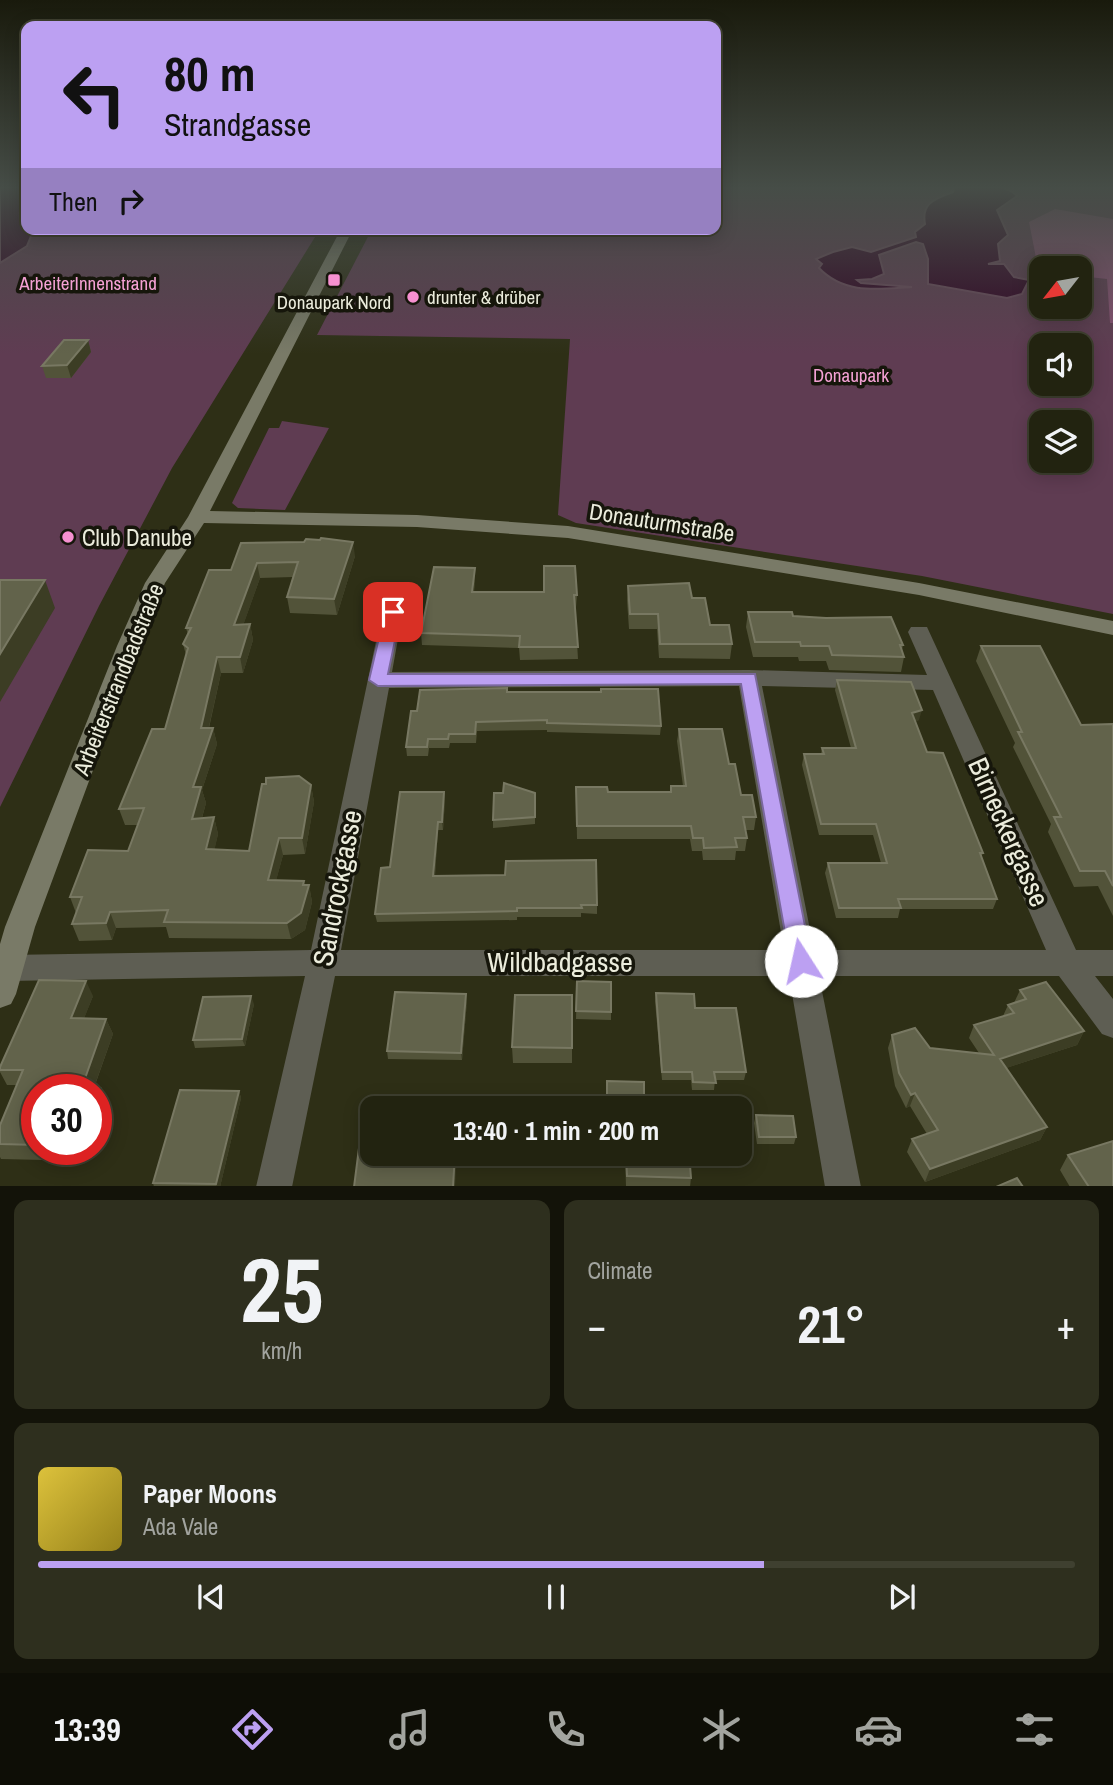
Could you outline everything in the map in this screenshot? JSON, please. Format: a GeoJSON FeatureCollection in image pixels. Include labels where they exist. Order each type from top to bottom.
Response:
{"type":"FeatureCollection","features":[{"type":"Feature","properties":{"kind":"main road","name":"Arbeiterstrandbadstraße"},"geometry":{"type":"LineString","coordinates":[[4,981],[20,927],[128,646],[155,583],[198,517],[340,242]]}},
{"type":"Feature","properties":{"kind":"main road","name":"Donauturmstraße"},"geometry":{"type":"LineString","coordinates":[[198,517],[417,521],[568,532],[919,589],[1113,628]]}},
{"type":"Feature","properties":{"kind":"street","name":"Sandrockgasse"},"geometry":{"type":"LineString","coordinates":[[274,1186],[323,963],[397,589]]}},
{"type":"Feature","properties":{"kind":"street","name":"Birneckergasse"},"geometry":{"type":"LineString","coordinates":[[919,632],[1067,963],[1113,1024]]}},
{"type":"Feature","properties":{"kind":"street"},"geometry":{"type":"LineString","coordinates":[[749,678],[843,1186]]}},
{"type":"Feature","properties":{"kind":"street"},"geometry":{"type":"LineString","coordinates":[[378,680],[749,678],[943,683]]}},
{"type":"Feature","properties":{"kind":"street","name":"Wildbadgasse"},"geometry":{"type":"LineString","coordinates":[[4,981],[323,963],[1113,963]]}},
{"type":"Feature","properties":{"kind":"green space","name":"Club Danube"},"geometry":{"type":"Polygon","coordinates":[[[29,242],[312,242],[172,468],[99,606],[0,807],[0,263],[29,242]]]}},
{"type":"Feature","properties":{"kind":"green space","name":"Donaupark"},"geometry":{"type":"Polygon","coordinates":[[[365,242],[1113,242],[1113,614],[922,576],[576,523],[558,515],[570,339],[317,335],[365,242]]]}},
{"type":"Feature","properties":{"kind":"green space"},"geometry":{"type":"Polygon","coordinates":[[[282,421],[329,428],[285,510],[238,508],[232,503],[269,428],[279,428],[282,421]]]}},
{"type":"Feature","properties":{"kind":"shaded area"},"geometry":{"type":"Polygon","coordinates":[[[0,242],[29,242],[27,246],[0,263],[0,242]]]}},
{"type":"Feature","properties":{"kind":"shaded area"},"geometry":{"type":"Polygon","coordinates":[[[900,242],[915,242],[879,255],[884,274],[872,279],[857,280],[861,283],[912,287],[874,289],[851,286],[829,277],[819,268],[822,264],[816,259],[852,247],[871,252],[900,242]]]}},
{"type":"Feature","properties":{"kind":"shaded area"},"geometry":{"type":"Polygon","coordinates":[[[917,242],[1000,242],[1000,261],[988,264],[1004,264],[1014,277],[1029,280],[1022,294],[1007,298],[928,284],[928,259],[923,244],[917,242]]]}},
{"type":"Feature","properties":{"kind":"shaded area"},"geometry":{"type":"Polygon","coordinates":[[[1033,242],[1113,242],[1113,323],[1110,323],[1107,279],[1092,277],[1092,256],[1036,256],[1033,242]]]}},
{"type":"Feature","properties":{"kind":"building"},"geometry":{"type":"Polygon","coordinates":[[[64,340],[88,340],[67,365],[42,366],[64,340]]]}},
{"type":"Feature","properties":{"kind":"building"},"geometry":{"type":"Polygon","coordinates":[[[306,539],[353,542],[334,599],[287,597],[298,562],[257,563],[234,625],[250,624],[240,657],[217,657],[201,728],[213,728],[193,787],[201,787],[192,819],[214,817],[206,849],[249,851],[262,784],[266,784],[266,778],[299,776],[311,785],[302,838],[279,838],[268,880],[304,881],[303,885],[309,885],[301,913],[287,923],[164,922],[168,910],[110,912],[106,923],[72,924],[82,897],[70,897],[88,850],[128,851],[144,808],[119,809],[152,729],[165,729],[188,648],[183,644],[191,628],[186,628],[209,570],[231,570],[241,543],[304,542],[306,539]]]}},
{"type":"Feature","properties":{"kind":"building"},"geometry":{"type":"Polygon","coordinates":[[[544,566],[575,566],[578,647],[519,647],[520,636],[421,633],[434,567],[475,568],[472,592],[544,592],[544,566]]]}},
{"type":"Feature","properties":{"kind":"building"},"geometry":{"type":"Polygon","coordinates":[[[0,580],[45,580],[0,654],[0,580]]]}},
{"type":"Feature","properties":{"kind":"building"},"geometry":{"type":"Polygon","coordinates":[[[689,583],[692,598],[705,598],[710,625],[729,625],[732,644],[660,644],[658,614],[630,614],[628,586],[689,583]]]}},
{"type":"Feature","properties":{"kind":"building"},"geometry":{"type":"Polygon","coordinates":[[[748,612],[792,612],[793,616],[826,618],[891,617],[903,645],[900,645],[904,657],[832,655],[829,646],[801,646],[800,642],[755,642],[748,612]]]}},
{"type":"Feature","properties":{"kind":"building"},"geometry":{"type":"Polygon","coordinates":[[[981,646],[1040,646],[1081,725],[1113,724],[1113,886],[1105,871],[1080,871],[1054,817],[1061,817],[1018,732],[1022,732],[981,646]]]}},
{"type":"Feature","properties":{"kind":"building"},"geometry":{"type":"Polygon","coordinates":[[[837,680],[911,682],[922,710],[912,713],[927,752],[943,753],[983,853],[980,853],[997,899],[898,899],[901,908],[839,908],[828,863],[887,863],[876,824],[821,824],[804,754],[824,754],[822,748],[856,748],[837,680]]]}},
{"type":"Feature","properties":{"kind":"building"},"geometry":{"type":"Polygon","coordinates":[[[507,688],[507,692],[658,689],[661,726],[547,723],[547,720],[476,722],[475,734],[449,734],[448,739],[428,739],[427,747],[406,747],[411,711],[417,711],[420,690],[507,688]]]}},
{"type":"Feature","properties":{"kind":"building"},"geometry":{"type":"Polygon","coordinates":[[[679,729],[722,729],[729,764],[735,764],[741,795],[752,795],[756,817],[743,817],[747,838],[735,838],[737,847],[704,848],[703,838],[693,838],[691,826],[577,826],[576,787],[607,787],[608,792],[671,792],[671,786],[686,786],[679,729]]]}},
{"type":"Feature","properties":{"kind":"building"},"geometry":{"type":"Polygon","coordinates":[[[504,783],[535,793],[535,817],[493,820],[494,793],[503,793],[504,783]]]}},
{"type":"Feature","properties":{"kind":"building"},"geometry":{"type":"Polygon","coordinates":[[[400,792],[444,792],[433,876],[505,875],[506,861],[596,860],[597,905],[581,905],[582,908],[517,908],[517,911],[375,914],[381,868],[390,867],[400,792]]]}},
{"type":"Feature","properties":{"kind":"building"},"geometry":{"type":"Polygon","coordinates":[[[39,980],[86,981],[71,1018],[106,1019],[87,1074],[21,1074],[23,1070],[0,1070],[39,980]]]}},
{"type":"Feature","properties":{"kind":"building"},"geometry":{"type":"Polygon","coordinates":[[[577,981],[611,982],[611,1012],[576,1011],[577,981]]]}},
{"type":"Feature","properties":{"kind":"building"},"geometry":{"type":"Polygon","coordinates":[[[1046,982],[1084,1031],[1000,1059],[1047,1127],[930,1169],[912,1139],[938,1130],[915,1093],[911,1095],[899,1073],[892,1035],[915,1028],[930,1048],[994,1055],[974,1025],[1014,1013],[1008,1005],[1026,999],[1020,990],[1046,982]]]}},
{"type":"Feature","properties":{"kind":"building"},"geometry":{"type":"Polygon","coordinates":[[[395,992],[466,994],[461,1053],[387,1051],[395,992]]]}},
{"type":"Feature","properties":{"kind":"building"},"geometry":{"type":"Polygon","coordinates":[[[656,993],[694,994],[695,1008],[736,1008],[746,1072],[714,1072],[716,1083],[693,1082],[692,1072],[662,1072],[656,993]]]}},
{"type":"Feature","properties":{"kind":"building"},"geometry":{"type":"Polygon","coordinates":[[[515,995],[572,995],[572,1048],[512,1047],[515,995]]]}},
{"type":"Feature","properties":{"kind":"building"},"geometry":{"type":"Polygon","coordinates":[[[251,996],[242,1039],[193,1040],[203,997],[251,996]]]}},
{"type":"Feature","properties":{"kind":"building"},"geometry":{"type":"Polygon","coordinates":[[[21,1075],[21,1145],[0,1144],[0,1125],[21,1075]]]}},
{"type":"Feature","properties":{"kind":"building"},"geometry":{"type":"Polygon","coordinates":[[[607,1081],[644,1082],[644,1096],[607,1096],[607,1081]]]}},
{"type":"Feature","properties":{"kind":"building"},"geometry":{"type":"Polygon","coordinates":[[[180,1090],[239,1091],[216,1184],[153,1183],[180,1090]]]}},
{"type":"Feature","properties":{"kind":"building"},"geometry":{"type":"Polygon","coordinates":[[[756,1115],[793,1116],[796,1137],[759,1137],[756,1115]]]}},
{"type":"Feature","properties":{"kind":"building"},"geometry":{"type":"Polygon","coordinates":[[[1113,1141],[1113,1186],[1088,1186],[1068,1155],[1113,1141]]]}},
{"type":"Feature","properties":{"kind":"building"},"geometry":{"type":"Polygon","coordinates":[[[359,1148],[360,1166],[454,1166],[453,1186],[354,1186],[359,1148]]]}},
{"type":"Feature","properties":{"kind":"building"},"geometry":{"type":"Polygon","coordinates":[[[627,1166],[690,1166],[691,1178],[627,1176],[627,1166]]]}},
{"type":"Feature","properties":{"kind":"building"},"geometry":{"type":"Polygon","coordinates":[[[1017,1178],[1022,1186],[998,1186],[1017,1178]]]}},
{"type":"Feature","properties":{"kind":"place","name":"Donaupark Nord"},"geometry":{"type":"Point","coordinates":[334,280]}},
{"type":"Feature","properties":{"kind":"place","name":"drunter & drüber"},"geometry":{"type":"Point","coordinates":[413,297]}},
{"type":"Feature","properties":{"kind":"place","name":"Club Danube"},"geometry":{"type":"Point","coordinates":[68,537]}},
{"type":"Feature","properties":{"kind":"route"},"geometry":{"type":"LineString","coordinates":[[393,612],[378,680],[749,678],[801,961]]}},
{"type":"Feature","properties":{"kind":"park label","name":"ArbeiterInnenstrand"},"geometry":{"type":"Point","coordinates":[88,283]}}]}
